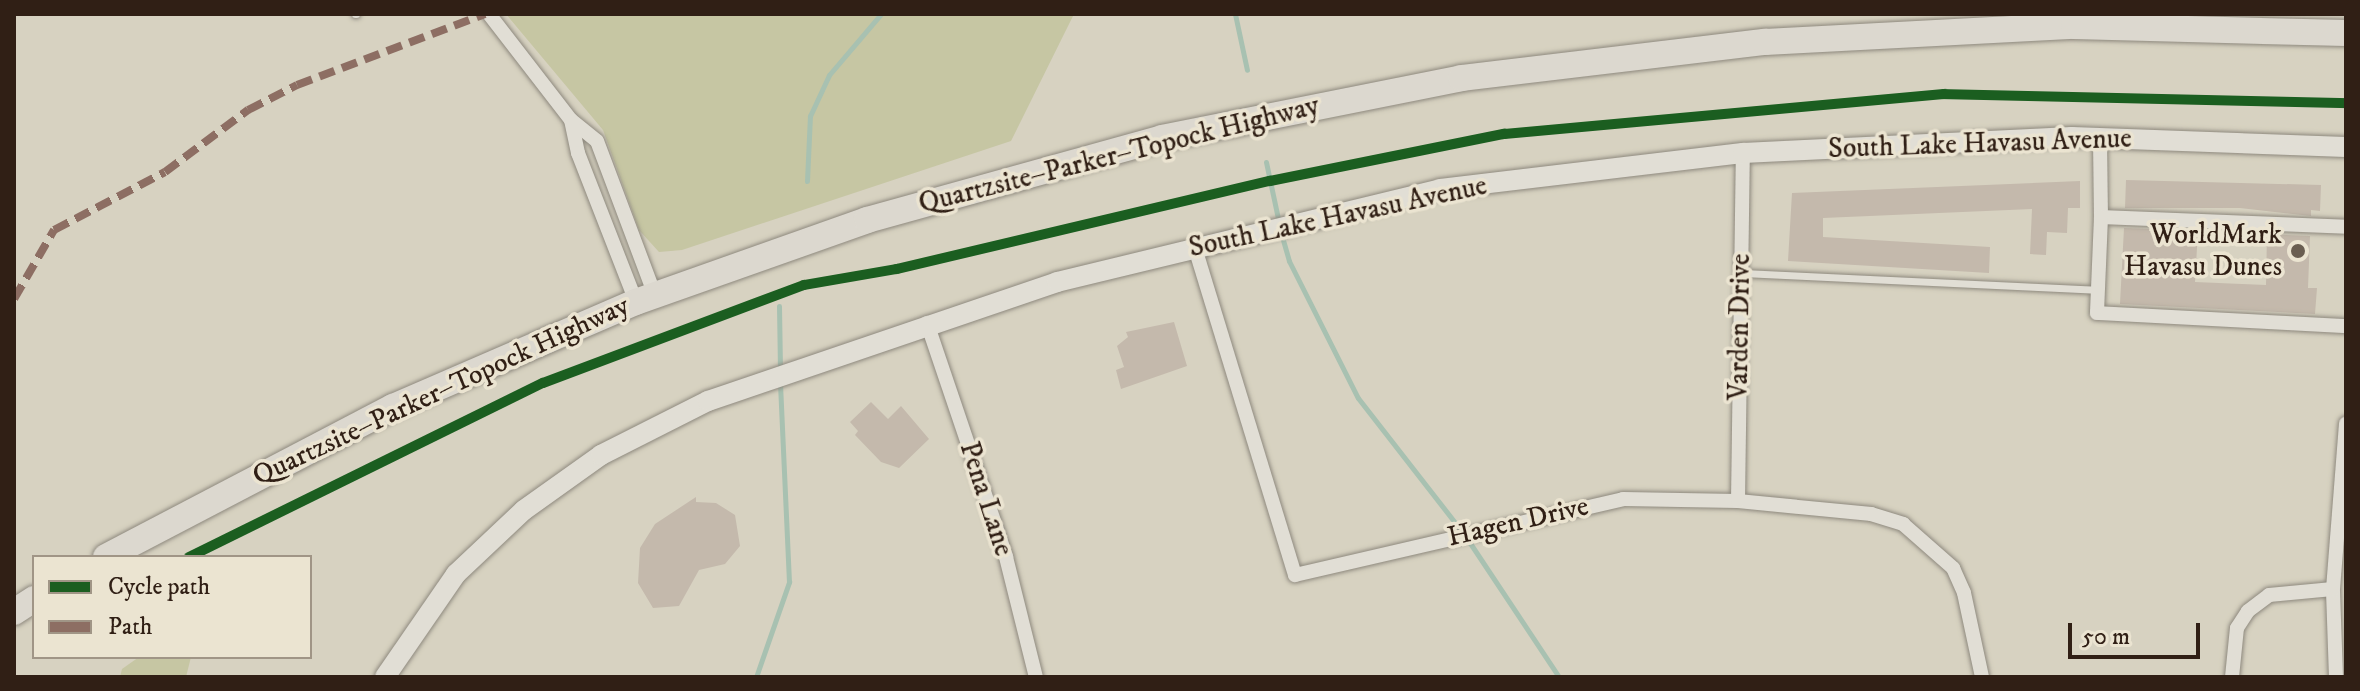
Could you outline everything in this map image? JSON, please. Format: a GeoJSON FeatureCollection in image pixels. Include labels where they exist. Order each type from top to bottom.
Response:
{"type":"FeatureCollection","features":[{"type":"Feature","properties":{"kind":"highway","name":"Quartzsite–Parker–Topock Highway"},"geometry":{"type":"LineString","coordinates":[[110,555],[393,407],[646,298],[867,220],[1063,163],[1261,115],[1461,78],[1663,52],[1956,30],[2177,27],[2346,33]]}},
{"type":"Feature","properties":{"kind":"highway"},"geometry":{"type":"LineString","coordinates":[[14,612],[32,600]]}},
{"type":"Feature","properties":{"kind":"main road","name":"South Lake Havasu Avenue"},"geometry":{"type":"LineString","coordinates":[[385,677],[456,574],[524,510],[601,455],[708,401],[927,323],[1057,282],[1440,189],[1743,153],[2100,138],[2346,147]]}},
{"type":"Feature","properties":{"kind":"street"},"geometry":{"type":"LineString","coordinates":[[489,14],[571,120],[597,141],[646,298]]}},
{"type":"Feature","properties":{"kind":"street"},"geometry":{"type":"LineString","coordinates":[[571,120],[578,153],[646,298]]}},
{"type":"Feature","properties":{"kind":"street"},"geometry":{"type":"LineString","coordinates":[[2100,138],[2097,313],[2346,326]]}},
{"type":"Feature","properties":{"kind":"street","name":"Varden Drive"},"geometry":{"type":"LineString","coordinates":[[1738,501],[1743,153]]}},
{"type":"Feature","properties":{"kind":"street"},"geometry":{"type":"LineString","coordinates":[[2101,217],[2346,227]]}},
{"type":"Feature","properties":{"kind":"street","name":"Hagen Drive"},"geometry":{"type":"LineString","coordinates":[[1195,248],[1295,575],[1583,505],[1623,499],[1738,501],[1879,516],[1926,540],[1953,568],[1964,593],[1982,677]]}},
{"type":"Feature","properties":{"kind":"street","name":"Pena Lane"},"geometry":{"type":"LineString","coordinates":[[927,323],[1006,557],[1036,677]]}},
{"type":"Feature","properties":{"kind":"street"},"geometry":{"type":"LineString","coordinates":[[2336,677],[2333,589],[2346,424]]}},
{"type":"Feature","properties":{"kind":"street"},"geometry":{"type":"LineString","coordinates":[[2232,677],[2237,628],[2248,611],[2269,595],[2333,589]]}},
{"type":"Feature","properties":{"kind":"lane"},"geometry":{"type":"LineString","coordinates":[[1741,273],[2098,290]]}},
{"type":"Feature","properties":{"kind":"green space"},"geometry":{"type":"Polygon","coordinates":[[[506,14],[1074,14],[1011,141],[682,250],[659,252],[639,230],[603,130],[506,14]]]}},
{"type":"Feature","properties":{"kind":"green space"},"geometry":{"type":"Polygon","coordinates":[[[136,659],[190,659],[186,677],[120,677],[122,669],[136,659]]]}},
{"type":"Feature","properties":{"kind":"building"},"geometry":{"type":"Polygon","coordinates":[[[2126,180],[2321,185],[2320,211],[2311,210],[2311,216],[2240,208],[2125,208],[2126,180]]]}},
{"type":"Feature","properties":{"kind":"building"},"geometry":{"type":"Polygon","coordinates":[[[2080,181],[2080,208],[2068,208],[2067,233],[2047,232],[2046,255],[2030,254],[2032,209],[1823,218],[1823,237],[1990,247],[1989,273],[1788,261],[1792,193],[2080,181]]]}},
{"type":"Feature","properties":{"kind":"building"},"geometry":{"type":"Polygon","coordinates":[[[2124,228],[2198,231],[2195,282],[2266,285],[2267,234],[2310,236],[2308,288],[2317,288],[2315,314],[2120,304],[2124,228]]]}},
{"type":"Feature","properties":{"kind":"building"},"geometry":{"type":"Polygon","coordinates":[[[1174,322],[1187,366],[1121,389],[1116,370],[1124,367],[1117,346],[1128,337],[1126,332],[1174,322]]]}},
{"type":"Feature","properties":{"kind":"building"},"geometry":{"type":"Polygon","coordinates":[[[871,402],[888,419],[901,406],[929,439],[899,468],[881,462],[855,435],[858,431],[850,422],[871,402]]]}},
{"type":"Feature","properties":{"kind":"building"},"geometry":{"type":"Polygon","coordinates":[[[696,497],[696,502],[716,503],[735,515],[740,546],[725,564],[699,570],[679,606],[653,608],[638,583],[640,548],[655,524],[696,497]]]}},
{"type":"Feature","properties":{"kind":"waterway"},"geometry":{"type":"LineString","coordinates":[[807,181],[810,116],[829,75],[881,14]]}},
{"type":"Feature","properties":{"kind":"waterway"},"geometry":{"type":"LineString","coordinates":[[1235,14],[1247,70]]}},
{"type":"Feature","properties":{"kind":"waterway"},"geometry":{"type":"LineString","coordinates":[[1266,162],[1279,223]]}},
{"type":"Feature","properties":{"kind":"waterway"},"geometry":{"type":"LineString","coordinates":[[1281,233],[1289,261],[1358,398],[1464,534],[1559,677]]}},
{"type":"Feature","properties":{"kind":"waterway"},"geometry":{"type":"LineString","coordinates":[[779,306],[780,370]]}},
{"type":"Feature","properties":{"kind":"waterway"},"geometry":{"type":"LineString","coordinates":[[756,677],[789,582],[780,380]]}},
{"type":"Feature","properties":{"kind":"marked path"},"geometry":{"type":"LineString","coordinates":[[14,299],[54,230],[165,172],[248,110],[297,85],[485,14]]}},
{"type":"Feature","properties":{"kind":"cycle path"},"geometry":{"type":"LineString","coordinates":[[193,555],[543,383],[804,285],[897,269],[1270,181],[1504,134],[1944,94],[2346,103]]}},
{"type":"Feature","properties":{"kind":"place","name":"WorldMark Havasu Dunes"},"geometry":{"type":"Point","coordinates":[2298,251]}}]}
